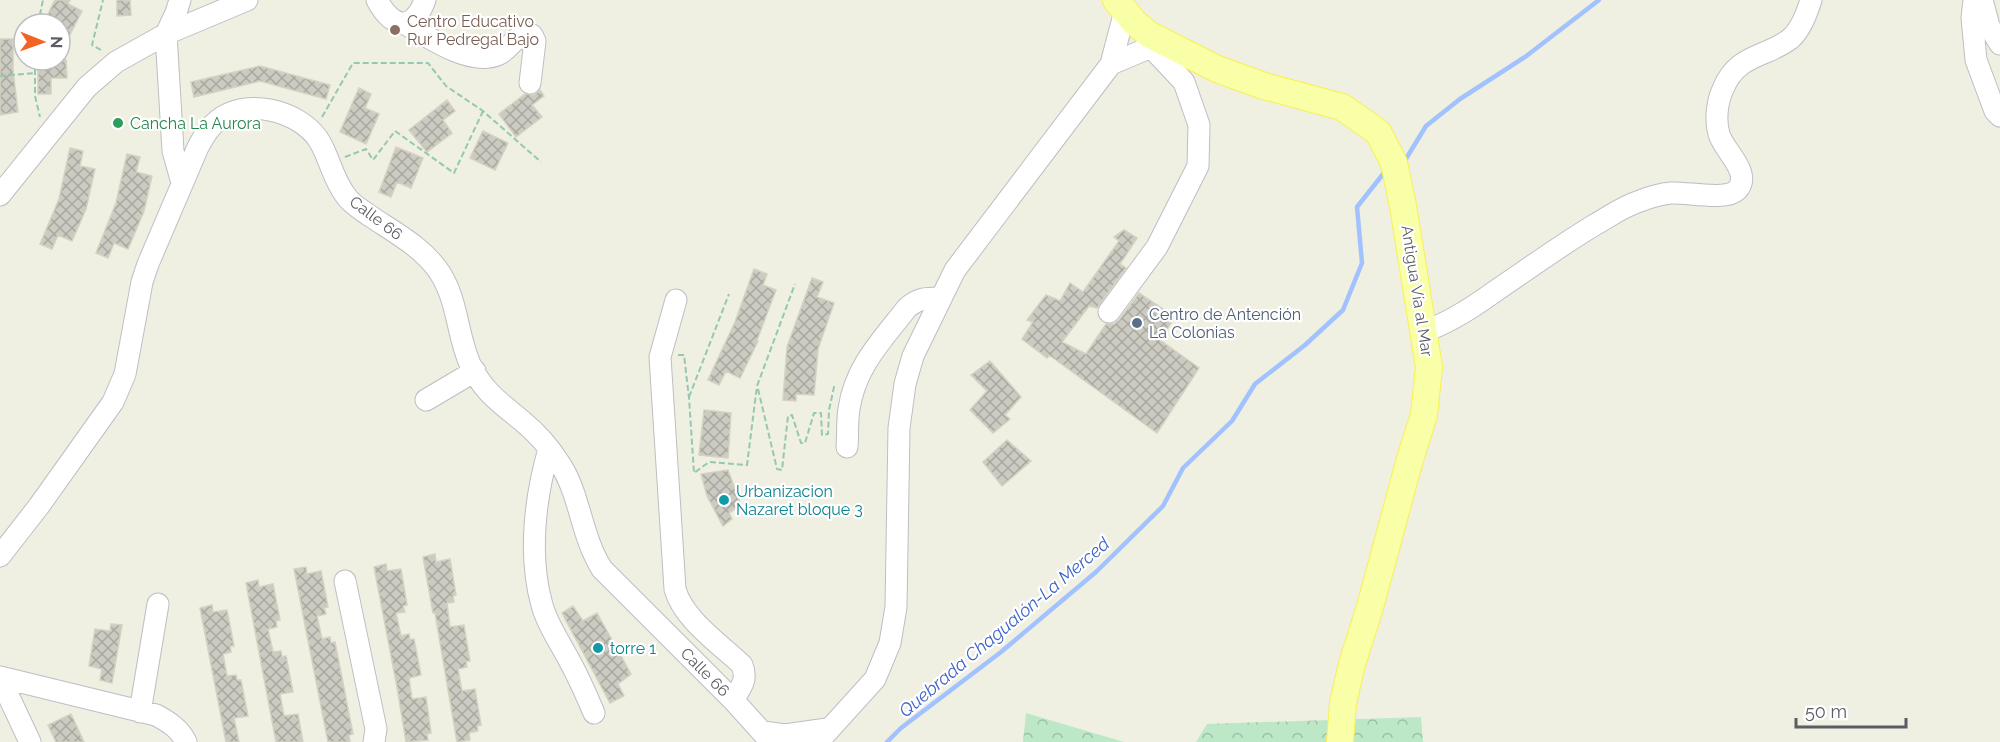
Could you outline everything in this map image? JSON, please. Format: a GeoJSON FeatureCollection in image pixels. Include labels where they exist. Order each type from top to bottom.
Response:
{"type":"FeatureCollection","features":[{"type":"Feature","properties":{"kind":"main road","name":"Antigua Vía al Mar"},"geometry":{"type":"LineString","coordinates":[[1120,5],[1158,45],[1264,86],[1342,107],[1378,132],[1394,163],[1429,367],[1424,415],[1352,664],[1343,703],[1340,742]]}},
{"type":"Feature","properties":{"kind":"street"},"geometry":{"type":"LineString","coordinates":[[180,0],[166,33],[173,151],[182,183]]}},
{"type":"Feature","properties":{"kind":"street"},"geometry":{"type":"LineString","coordinates":[[0,195],[87,87],[116,62],[166,33],[247,0]]}},
{"type":"Feature","properties":{"kind":"street"},"geometry":{"type":"LineString","coordinates":[[378,0],[382,9],[396,23],[405,24],[470,56],[483,58],[499,54],[517,36],[527,33],[532,35],[535,41],[530,83]]}},
{"type":"Feature","properties":{"kind":"street"},"geometry":{"type":"LineString","coordinates":[[405,24],[413,20],[421,11],[425,0]]}},
{"type":"Feature","properties":{"kind":"street"},"geometry":{"type":"LineString","coordinates":[[1423,332],[1441,326],[1465,312],[1566,242],[1627,206],[1670,193],[1727,195],[1737,189],[1742,180],[1741,170],[1723,145],[1719,132],[1719,104],[1723,89],[1731,74],[1745,61],[1791,39],[1800,28],[1811,0]]}},
{"type":"Feature","properties":{"kind":"street"},"geometry":{"type":"LineString","coordinates":[[1974,0],[1972,18],[1976,60],[1995,111],[2000,116]]}},
{"type":"Feature","properties":{"kind":"street"},"geometry":{"type":"LineString","coordinates":[[1982,0],[1989,26],[2000,44]]}},
{"type":"Feature","properties":{"kind":"street"},"geometry":{"type":"LineString","coordinates":[[767,737],[823,736],[874,679],[890,643],[896,607],[899,428],[905,384],[913,356],[955,270],[1111,63],[1120,5]]}},
{"type":"Feature","properties":{"kind":"street"},"geometry":{"type":"LineString","coordinates":[[1109,312],[1157,247],[1198,166],[1199,125],[1184,82],[1158,45],[1111,63]]}},
{"type":"Feature","properties":{"kind":"street","name":"Calle 66"},"geometry":{"type":"LineString","coordinates":[[0,556],[39,506],[113,402],[125,374],[142,282],[182,183],[207,132],[217,121],[232,112],[269,110],[288,115],[313,132],[320,141],[328,164],[346,198],[425,255],[441,274],[454,305],[469,362],[494,400],[522,421],[561,465],[592,553],[602,569],[767,737]]}},
{"type":"Feature","properties":{"kind":"street"},"geometry":{"type":"LineString","coordinates":[[847,447],[849,410],[853,391],[868,357],[907,308],[922,298],[940,298]]}},
{"type":"Feature","properties":{"kind":"street"},"geometry":{"type":"LineString","coordinates":[[676,300],[660,357],[675,590],[678,601],[687,614],[742,665],[746,674],[745,681],[733,700]]}},
{"type":"Feature","properties":{"kind":"street"},"geometry":{"type":"LineString","coordinates":[[426,400],[474,371]]}},
{"type":"Feature","properties":{"kind":"street"},"geometry":{"type":"LineString","coordinates":[[549,449],[541,476],[534,546],[537,583],[548,620],[594,713]]}},
{"type":"Feature","properties":{"kind":"street"},"geometry":{"type":"LineString","coordinates":[[345,581],[376,729],[374,742]]}},
{"type":"Feature","properties":{"kind":"street"},"geometry":{"type":"LineString","coordinates":[[140,712],[158,604]]}},
{"type":"Feature","properties":{"kind":"street"},"geometry":{"type":"LineString","coordinates":[[0,677],[156,715],[170,722],[183,735],[186,742]]}},
{"type":"Feature","properties":{"kind":"street"},"geometry":{"type":"LineString","coordinates":[[0,677],[30,742]]}},
{"type":"Feature","properties":{"kind":"path"},"geometry":{"type":"LineString","coordinates":[[103,0],[92,45],[110,55],[116,62]]}},
{"type":"Feature","properties":{"kind":"path"},"geometry":{"type":"LineString","coordinates":[[313,132],[353,63],[428,63],[446,86],[483,111],[541,162]]}},
{"type":"Feature","properties":{"kind":"path"},"geometry":{"type":"LineString","coordinates":[[0,76],[34,73],[35,96],[41,119],[42,144]]}},
{"type":"Feature","properties":{"kind":"path"},"geometry":{"type":"LineString","coordinates":[[328,164],[366,149],[372,160],[395,132],[454,173],[483,111]]}},
{"type":"Feature","properties":{"kind":"path"},"geometry":{"type":"LineString","coordinates":[[660,357],[684,355],[694,473],[709,462],[747,465],[757,386],[795,284]]}},
{"type":"Feature","properties":{"kind":"path"},"geometry":{"type":"LineString","coordinates":[[689,398],[729,294]]}},
{"type":"Feature","properties":{"kind":"path"},"geometry":{"type":"LineString","coordinates":[[757,386],[777,469],[782,470],[788,416],[792,416],[801,443],[806,443],[814,413],[821,412],[822,435],[828,434],[829,410],[834,387],[853,391]]}},
{"type":"Feature","properties":{"kind":"green space"},"geometry":{"type":"Polygon","coordinates":[[[1026,713],[1124,742],[1023,742],[1026,713]]]}},
{"type":"Feature","properties":{"kind":"green space"},"geometry":{"type":"Polygon","coordinates":[[[1421,717],[1423,742],[1196,742],[1207,724],[1421,717]]]}},
{"type":"Feature","properties":{"kind":"building"},"geometry":{"type":"Polygon","coordinates":[[[55,0],[70,0],[68,4],[82,11],[72,31],[72,12],[49,12],[55,0]]]}},
{"type":"Feature","properties":{"kind":"building"},"geometry":{"type":"Polygon","coordinates":[[[117,0],[130,0],[131,15],[117,16],[117,0]]]}},
{"type":"Feature","properties":{"kind":"building"},"geometry":{"type":"Polygon","coordinates":[[[0,39],[12,39],[12,72],[18,112],[0,115],[0,39]]]}},
{"type":"Feature","properties":{"kind":"building"},"geometry":{"type":"Polygon","coordinates":[[[260,66],[330,85],[326,99],[260,81],[194,97],[191,82],[260,66]]]}},
{"type":"Feature","properties":{"kind":"building"},"geometry":{"type":"Polygon","coordinates":[[[38,72],[67,72],[67,78],[51,78],[51,94],[38,94],[38,72]]]}},
{"type":"Feature","properties":{"kind":"building"},"geometry":{"type":"Polygon","coordinates":[[[359,88],[371,94],[365,108],[379,114],[366,144],[340,132],[359,88]]]}},
{"type":"Feature","properties":{"kind":"building"},"geometry":{"type":"Polygon","coordinates":[[[540,90],[544,96],[532,105],[542,117],[516,137],[499,114],[525,94],[534,95],[540,90]]]}},
{"type":"Feature","properties":{"kind":"building"},"geometry":{"type":"Polygon","coordinates":[[[447,100],[455,111],[443,120],[452,133],[427,152],[409,130],[447,100]]]}},
{"type":"Feature","properties":{"kind":"building"},"geometry":{"type":"Polygon","coordinates":[[[483,131],[508,143],[495,170],[470,158],[483,131]]]}},
{"type":"Feature","properties":{"kind":"building"},"geometry":{"type":"Polygon","coordinates":[[[396,147],[423,158],[411,188],[397,182],[391,197],[379,192],[396,147]]]}},
{"type":"Feature","properties":{"kind":"building"},"geometry":{"type":"Polygon","coordinates":[[[70,148],[83,151],[80,166],[95,169],[86,209],[72,241],[58,235],[52,249],[40,244],[59,199],[70,148]]]}},
{"type":"Feature","properties":{"kind":"building"},"geometry":{"type":"Polygon","coordinates":[[[127,154],[140,157],[136,172],[152,176],[144,211],[128,249],[114,243],[108,258],[96,253],[116,203],[127,154]]]}},
{"type":"Feature","properties":{"kind":"building"},"geometry":{"type":"Polygon","coordinates":[[[1124,230],[1137,238],[1120,264],[1126,268],[1097,308],[1089,306],[1062,342],[1086,354],[1106,324],[1114,324],[1119,320],[1139,293],[1175,317],[1160,340],[1199,368],[1157,433],[1049,355],[1047,358],[1022,339],[1033,322],[1027,320],[1046,295],[1060,301],[1070,283],[1083,292],[1119,241],[1114,237],[1124,230]]]}},
{"type":"Feature","properties":{"kind":"building"},"geometry":{"type":"Polygon","coordinates":[[[754,269],[767,274],[763,285],[776,290],[758,341],[740,378],[726,371],[719,385],[708,380],[735,322],[754,269]]]}},
{"type":"Feature","properties":{"kind":"building"},"geometry":{"type":"Polygon","coordinates":[[[812,278],[823,282],[817,297],[834,303],[818,349],[814,395],[796,394],[796,401],[783,400],[787,347],[812,278]]]}},
{"type":"Feature","properties":{"kind":"building"},"geometry":{"type":"Polygon","coordinates":[[[990,361],[1021,397],[1005,415],[1010,419],[993,433],[970,410],[987,391],[971,375],[990,361]]]}},
{"type":"Feature","properties":{"kind":"building"},"geometry":{"type":"Polygon","coordinates":[[[704,410],[731,413],[728,458],[699,455],[704,410]]]}},
{"type":"Feature","properties":{"kind":"building"},"geometry":{"type":"Polygon","coordinates":[[[1007,440],[1031,461],[1002,486],[983,462],[1007,440]]]}},
{"type":"Feature","properties":{"kind":"building","name":"Urbanizacion Nazaret bloque 3"},"geometry":{"type":"Polygon","coordinates":[[[728,470],[741,505],[729,513],[732,519],[723,526],[707,496],[701,474],[728,470]]]}},
{"type":"Feature","properties":{"kind":"building"},"geometry":{"type":"Polygon","coordinates":[[[435,554],[436,562],[450,559],[456,595],[453,596],[454,602],[447,603],[450,627],[464,625],[470,661],[466,661],[467,667],[458,669],[462,691],[475,689],[481,725],[477,726],[478,731],[469,733],[470,740],[457,742],[423,557],[435,554]]]}},
{"type":"Feature","properties":{"kind":"building"},"geometry":{"type":"Polygon","coordinates":[[[386,564],[387,571],[401,569],[407,605],[403,606],[405,612],[396,613],[401,636],[409,634],[410,640],[414,639],[421,675],[409,678],[412,699],[426,697],[431,733],[427,734],[428,740],[406,742],[374,567],[386,564]]]}},
{"type":"Feature","properties":{"kind":"building"},"geometry":{"type":"Polygon","coordinates":[[[306,567],[307,574],[321,571],[328,607],[324,608],[326,614],[317,616],[322,639],[330,637],[331,643],[335,642],[353,734],[349,735],[350,742],[328,742],[294,569],[306,567]]]}},
{"type":"Feature","properties":{"kind":"building"},"geometry":{"type":"Polygon","coordinates":[[[258,580],[259,587],[273,584],[280,620],[276,621],[277,627],[268,629],[273,652],[281,651],[282,657],[286,656],[293,692],[280,694],[284,716],[298,714],[303,742],[276,742],[246,583],[258,580]]]}},
{"type":"Feature","properties":{"kind":"building"},"geometry":{"type":"Polygon","coordinates":[[[212,605],[213,612],[227,610],[234,646],[230,646],[231,652],[223,654],[227,676],[236,675],[237,680],[241,680],[248,716],[234,718],[239,742],[226,742],[200,608],[212,605]]]}},
{"type":"Feature","properties":{"kind":"building","name":"torre 1"},"geometry":{"type":"Polygon","coordinates":[[[573,606],[583,621],[597,613],[631,674],[618,684],[624,696],[610,703],[562,613],[573,606]]]}},
{"type":"Feature","properties":{"kind":"building"},"geometry":{"type":"Polygon","coordinates":[[[111,624],[122,625],[112,683],[100,680],[102,669],[89,666],[95,629],[110,631],[111,624]]]}},
{"type":"Feature","properties":{"kind":"building"},"geometry":{"type":"Polygon","coordinates":[[[71,714],[84,742],[56,742],[48,725],[71,714]]]}},
{"type":"Feature","properties":{"kind":"waterway","name":"Quebrada Chagualón-La Merced"},"geometry":{"type":"LineString","coordinates":[[1404,162],[1426,126],[1460,99],[1525,57],[1599,0]]}},
{"type":"Feature","properties":{"kind":"waterway","name":"Quebrada Chagualón-La Merced"},"geometry":{"type":"LineString","coordinates":[[887,742],[901,728],[1001,652],[1096,572],[1163,506],[1183,468],[1232,421],[1255,384],[1305,345],[1343,310],[1362,263],[1357,207],[1387,169]]}},
{"type":"Feature","properties":{"kind":"place","name":"Centro Educativo Rur Pedregal Bajo"},"geometry":{"type":"Point","coordinates":[395,30]}},
{"type":"Feature","properties":{"kind":"place","name":"Cancha La Aurora"},"geometry":{"type":"Point","coordinates":[118,123]}},
{"type":"Feature","properties":{"kind":"place","name":"Centro de Antención La Colonias"},"geometry":{"type":"Point","coordinates":[1137,323]}},
{"type":"Feature","properties":{"kind":"place","name":"Urbanizacion Nazaret bloque 3"},"geometry":{"type":"Point","coordinates":[724,500]}},
{"type":"Feature","properties":{"kind":"place","name":"torre 1"},"geometry":{"type":"Point","coordinates":[598,648]}}]}
